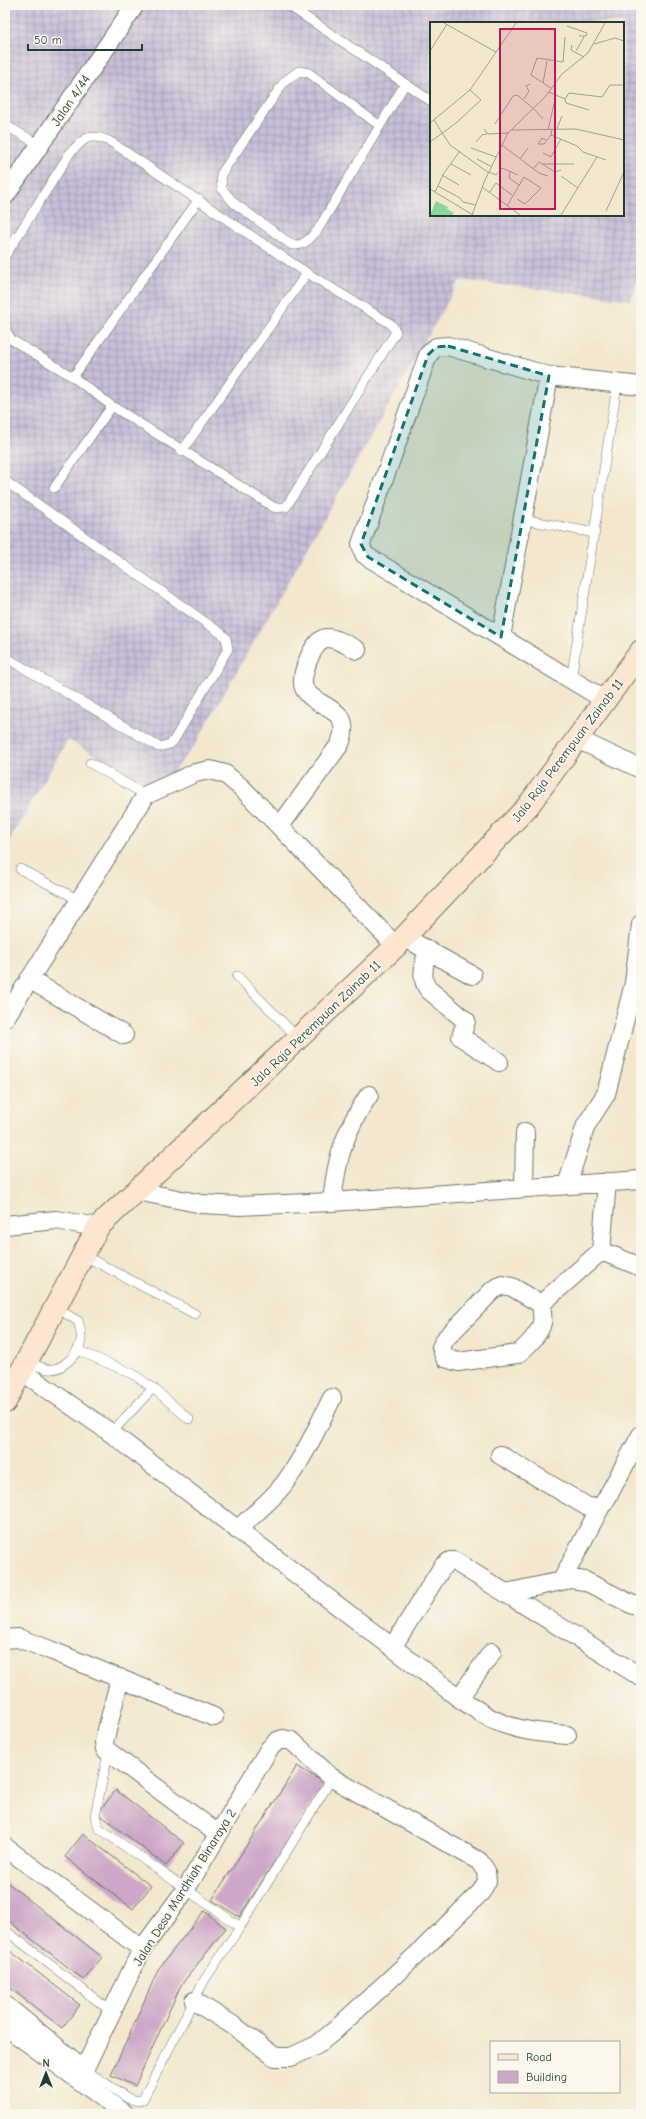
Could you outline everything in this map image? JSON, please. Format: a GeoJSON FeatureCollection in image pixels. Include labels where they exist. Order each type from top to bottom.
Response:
{"type":"FeatureCollection","features":[{"type":"Feature","properties":{"kind":"main road","name":"Jala Raja Perempuan Zainab 11"},"geometry":{"type":"LineString","coordinates":[[5,1402],[23,1365],[56,1308],[98,1227],[299,1039],[400,942],[528,806],[641,651]]}},
{"type":"Feature","properties":{"kind":"street","name":"Jalan 4/44"},"geometry":{"type":"LineString","coordinates":[[5,196],[135,5]]}},
{"type":"Feature","properties":{"kind":"street"},"geometry":{"type":"LineString","coordinates":[[605,700],[368,557],[364,554],[361,544],[431,350],[442,345],[448,346],[549,376],[617,385],[641,386]]}},
{"type":"Feature","properties":{"kind":"street"},"geometry":{"type":"LineString","coordinates":[[501,637],[549,376]]}},
{"type":"Feature","properties":{"kind":"street"},"geometry":{"type":"LineString","coordinates":[[280,826],[340,744],[344,731],[340,717],[308,694],[303,687],[302,679],[304,670],[317,644],[324,638],[330,638],[357,650]]}},
{"type":"Feature","properties":{"kind":"street"},"geometry":{"type":"LineString","coordinates":[[577,739],[641,769]]}},
{"type":"Feature","properties":{"kind":"street"},"geometry":{"type":"LineString","coordinates":[[5,1018],[146,795],[195,773],[210,770],[218,771],[232,778],[400,942],[427,950],[472,975]]}},
{"type":"Feature","properties":{"kind":"street"},"geometry":{"type":"LineString","coordinates":[[567,1185],[586,1125],[605,1096],[634,983],[641,924]]}},
{"type":"Feature","properties":{"kind":"street"},"geometry":{"type":"LineString","coordinates":[[427,950],[423,975],[426,987],[466,1020],[461,1037],[499,1062]]}},
{"type":"Feature","properties":{"kind":"street"},"geometry":{"type":"LineString","coordinates":[[29,979],[124,1035]]}},
{"type":"Feature","properties":{"kind":"street"},"geometry":{"type":"LineString","coordinates":[[332,1202],[337,1163],[353,1121],[370,1095]]}},
{"type":"Feature","properties":{"kind":"street"},"geometry":{"type":"LineString","coordinates":[[524,1187],[525,1132]]}},
{"type":"Feature","properties":{"kind":"street"},"geometry":{"type":"LineString","coordinates":[[137,1191],[202,1204],[239,1206],[332,1202],[524,1187],[641,1180]]}},
{"type":"Feature","properties":{"kind":"street"},"geometry":{"type":"LineString","coordinates":[[541,1304],[507,1285],[497,1287],[446,1338],[442,1347],[442,1353],[445,1358],[453,1362],[516,1354],[523,1349],[541,1325],[541,1304],[601,1251],[607,1182]]}},
{"type":"Feature","properties":{"kind":"street"},"geometry":{"type":"LineString","coordinates":[[5,1224],[56,1220],[98,1227]]}},
{"type":"Feature","properties":{"kind":"street"},"geometry":{"type":"LineString","coordinates":[[601,1251],[641,1267]]}},
{"type":"Feature","properties":{"kind":"street"},"geometry":{"type":"LineString","coordinates":[[23,1365],[237,1530],[393,1646],[459,1698],[493,1720],[511,1727],[537,1733],[567,1735]]}},
{"type":"Feature","properties":{"kind":"street"},"geometry":{"type":"LineString","coordinates":[[237,1530],[273,1497],[291,1475],[311,1442],[332,1398]]}},
{"type":"Feature","properties":{"kind":"street"},"geometry":{"type":"LineString","coordinates":[[562,1580],[641,1435]]}},
{"type":"Feature","properties":{"kind":"street"},"geometry":{"type":"LineString","coordinates":[[500,1455],[588,1507],[597,1508],[601,1506]]}},
{"type":"Feature","properties":{"kind":"street"},"geometry":{"type":"LineString","coordinates":[[393,1646],[446,1563],[450,1561],[458,1563],[641,1677]]}},
{"type":"Feature","properties":{"kind":"street"},"geometry":{"type":"LineString","coordinates":[[506,1594],[571,1579],[585,1581],[634,1605],[641,1605]]}},
{"type":"Feature","properties":{"kind":"street"},"geometry":{"type":"LineString","coordinates":[[5,1639],[18,1638],[214,1717]]}},
{"type":"Feature","properties":{"kind":"street"},"geometry":{"type":"LineString","coordinates":[[459,1698],[492,1652]]}},
{"type":"Feature","properties":{"kind":"street"},"geometry":{"type":"LineString","coordinates":[[120,1678],[104,1742],[105,1749],[108,1753],[218,1834]]}},
{"type":"Feature","properties":{"kind":"street","name":"Jalan Desa Mardhiah Binaraya 2"},"geometry":{"type":"LineString","coordinates":[[82,2074],[142,1949],[186,1889],[269,1749],[277,1741],[283,1739],[292,1741],[332,1778]]}},
{"type":"Feature","properties":{"kind":"street"},"geometry":{"type":"LineString","coordinates":[[194,2001],[234,2026],[275,2057],[291,2057],[317,2045],[334,2031],[426,1946],[481,1892],[488,1881],[486,1871],[479,1861],[332,1778]]}},
{"type":"Feature","properties":{"kind":"street"},"geometry":{"type":"LineString","coordinates":[[5,1847],[142,1949]]}},
{"type":"Feature","properties":{"kind":"street"},"geometry":{"type":"LineString","coordinates":[[5,2005],[125,2114]]}},
{"type":"Feature","properties":{"kind":"street"},"geometry":{"type":"LineString","coordinates":[[5,2026],[82,2074]]}},
{"type":"Feature","properties":{"kind":"lane"},"geometry":{"type":"LineString","coordinates":[[288,5],[430,100]]}},
{"type":"Feature","properties":{"kind":"lane"},"geometry":{"type":"LineString","coordinates":[[380,126],[309,73],[299,71],[284,82],[221,174],[222,189],[234,203],[292,245],[300,245],[307,242],[317,231],[380,126],[405,84]]}},
{"type":"Feature","properties":{"kind":"lane"},"geometry":{"type":"LineString","coordinates":[[5,125],[40,145]]}},
{"type":"Feature","properties":{"kind":"lane"},"geometry":{"type":"LineString","coordinates":[[5,256],[70,153],[80,142],[89,136],[98,136],[111,142],[199,199],[307,273],[391,324],[396,332],[286,507],[276,508],[182,451],[112,406],[73,377],[12,340],[5,330]]}},
{"type":"Feature","properties":{"kind":"lane"},"geometry":{"type":"LineString","coordinates":[[73,377],[199,199]]}},
{"type":"Feature","properties":{"kind":"lane"},"geometry":{"type":"LineString","coordinates":[[182,451],[307,273]]}},
{"type":"Feature","properties":{"kind":"lane"},"geometry":{"type":"LineString","coordinates":[[571,680],[617,385]]}},
{"type":"Feature","properties":{"kind":"lane"},"geometry":{"type":"LineString","coordinates":[[54,488],[112,406]]}},
{"type":"Feature","properties":{"kind":"lane"},"geometry":{"type":"LineString","coordinates":[[5,481],[222,634],[226,638],[228,649],[174,740],[165,747],[153,745],[5,657]]}},
{"type":"Feature","properties":{"kind":"lane"},"geometry":{"type":"LineString","coordinates":[[522,519],[595,533]]}},
{"type":"Feature","properties":{"kind":"lane"},"geometry":{"type":"LineString","coordinates":[[90,763],[146,795]]}},
{"type":"Feature","properties":{"kind":"lane"},"geometry":{"type":"LineString","coordinates":[[20,869],[79,900]]}},
{"type":"Feature","properties":{"kind":"lane"},"geometry":{"type":"LineString","coordinates":[[237,976],[299,1039]]}},
{"type":"Feature","properties":{"kind":"lane"},"geometry":{"type":"LineString","coordinates":[[83,1255],[195,1314]]}},
{"type":"Feature","properties":{"kind":"lane"},"geometry":{"type":"LineString","coordinates":[[23,1365],[47,1369],[58,1368],[68,1361],[77,1350],[81,1342],[82,1334],[78,1321],[56,1308]]}},
{"type":"Feature","properties":{"kind":"lane"},"geometry":{"type":"LineString","coordinates":[[77,1350],[133,1374],[154,1388],[189,1419]]}},
{"type":"Feature","properties":{"kind":"lane"},"geometry":{"type":"LineString","coordinates":[[110,1433],[154,1388]]}},
{"type":"Feature","properties":{"kind":"lane"},"geometry":{"type":"LineString","coordinates":[[108,1753],[95,1816],[99,1828],[240,1927]]}},
{"type":"Feature","properties":{"kind":"lane"},"geometry":{"type":"LineString","coordinates":[[82,2074],[129,2099],[139,2101],[143,2099],[205,1979],[240,1927],[332,1778]]}},
{"type":"Feature","properties":{"kind":"lane"},"geometry":{"type":"LineString","coordinates":[[5,1930],[112,2012]]}},
{"type":"Feature","properties":{"kind":"highlighted area"},"geometry":{"type":"Polygon","coordinates":[[[448,346],[549,376],[501,637],[368,557],[361,544],[428,355],[436,347],[448,346]]]}},
{"type":"Feature","properties":{"kind":"shaded area"},"geometry":{"type":"Polygon","coordinates":[[[5,5],[641,5],[641,264],[631,300],[460,280],[195,745],[158,790],[68,740],[5,848],[5,5]]]}},
{"type":"Feature","properties":{"kind":"building"},"geometry":{"type":"Polygon","coordinates":[[[297,1766],[325,1783],[239,1917],[212,1900],[297,1766]]]}},
{"type":"Feature","properties":{"kind":"building"},"geometry":{"type":"Polygon","coordinates":[[[116,1790],[184,1843],[166,1866],[98,1813],[116,1790]]]}},
{"type":"Feature","properties":{"kind":"building"},"geometry":{"type":"Polygon","coordinates":[[[83,1834],[151,1886],[133,1909],[65,1857],[83,1834]]]}},
{"type":"Feature","properties":{"kind":"building"},"geometry":{"type":"Polygon","coordinates":[[[5,1881],[102,1957],[84,1980],[5,1918],[5,1881]]]}},
{"type":"Feature","properties":{"kind":"building"},"geometry":{"type":"Polygon","coordinates":[[[204,1911],[226,1928],[181,1985],[135,2086],[111,2075],[159,1968],[204,1911]]]}},
{"type":"Feature","properties":{"kind":"building"},"geometry":{"type":"Polygon","coordinates":[[[5,1947],[80,2005],[62,2028],[5,1984],[5,1947]]]}}]}
